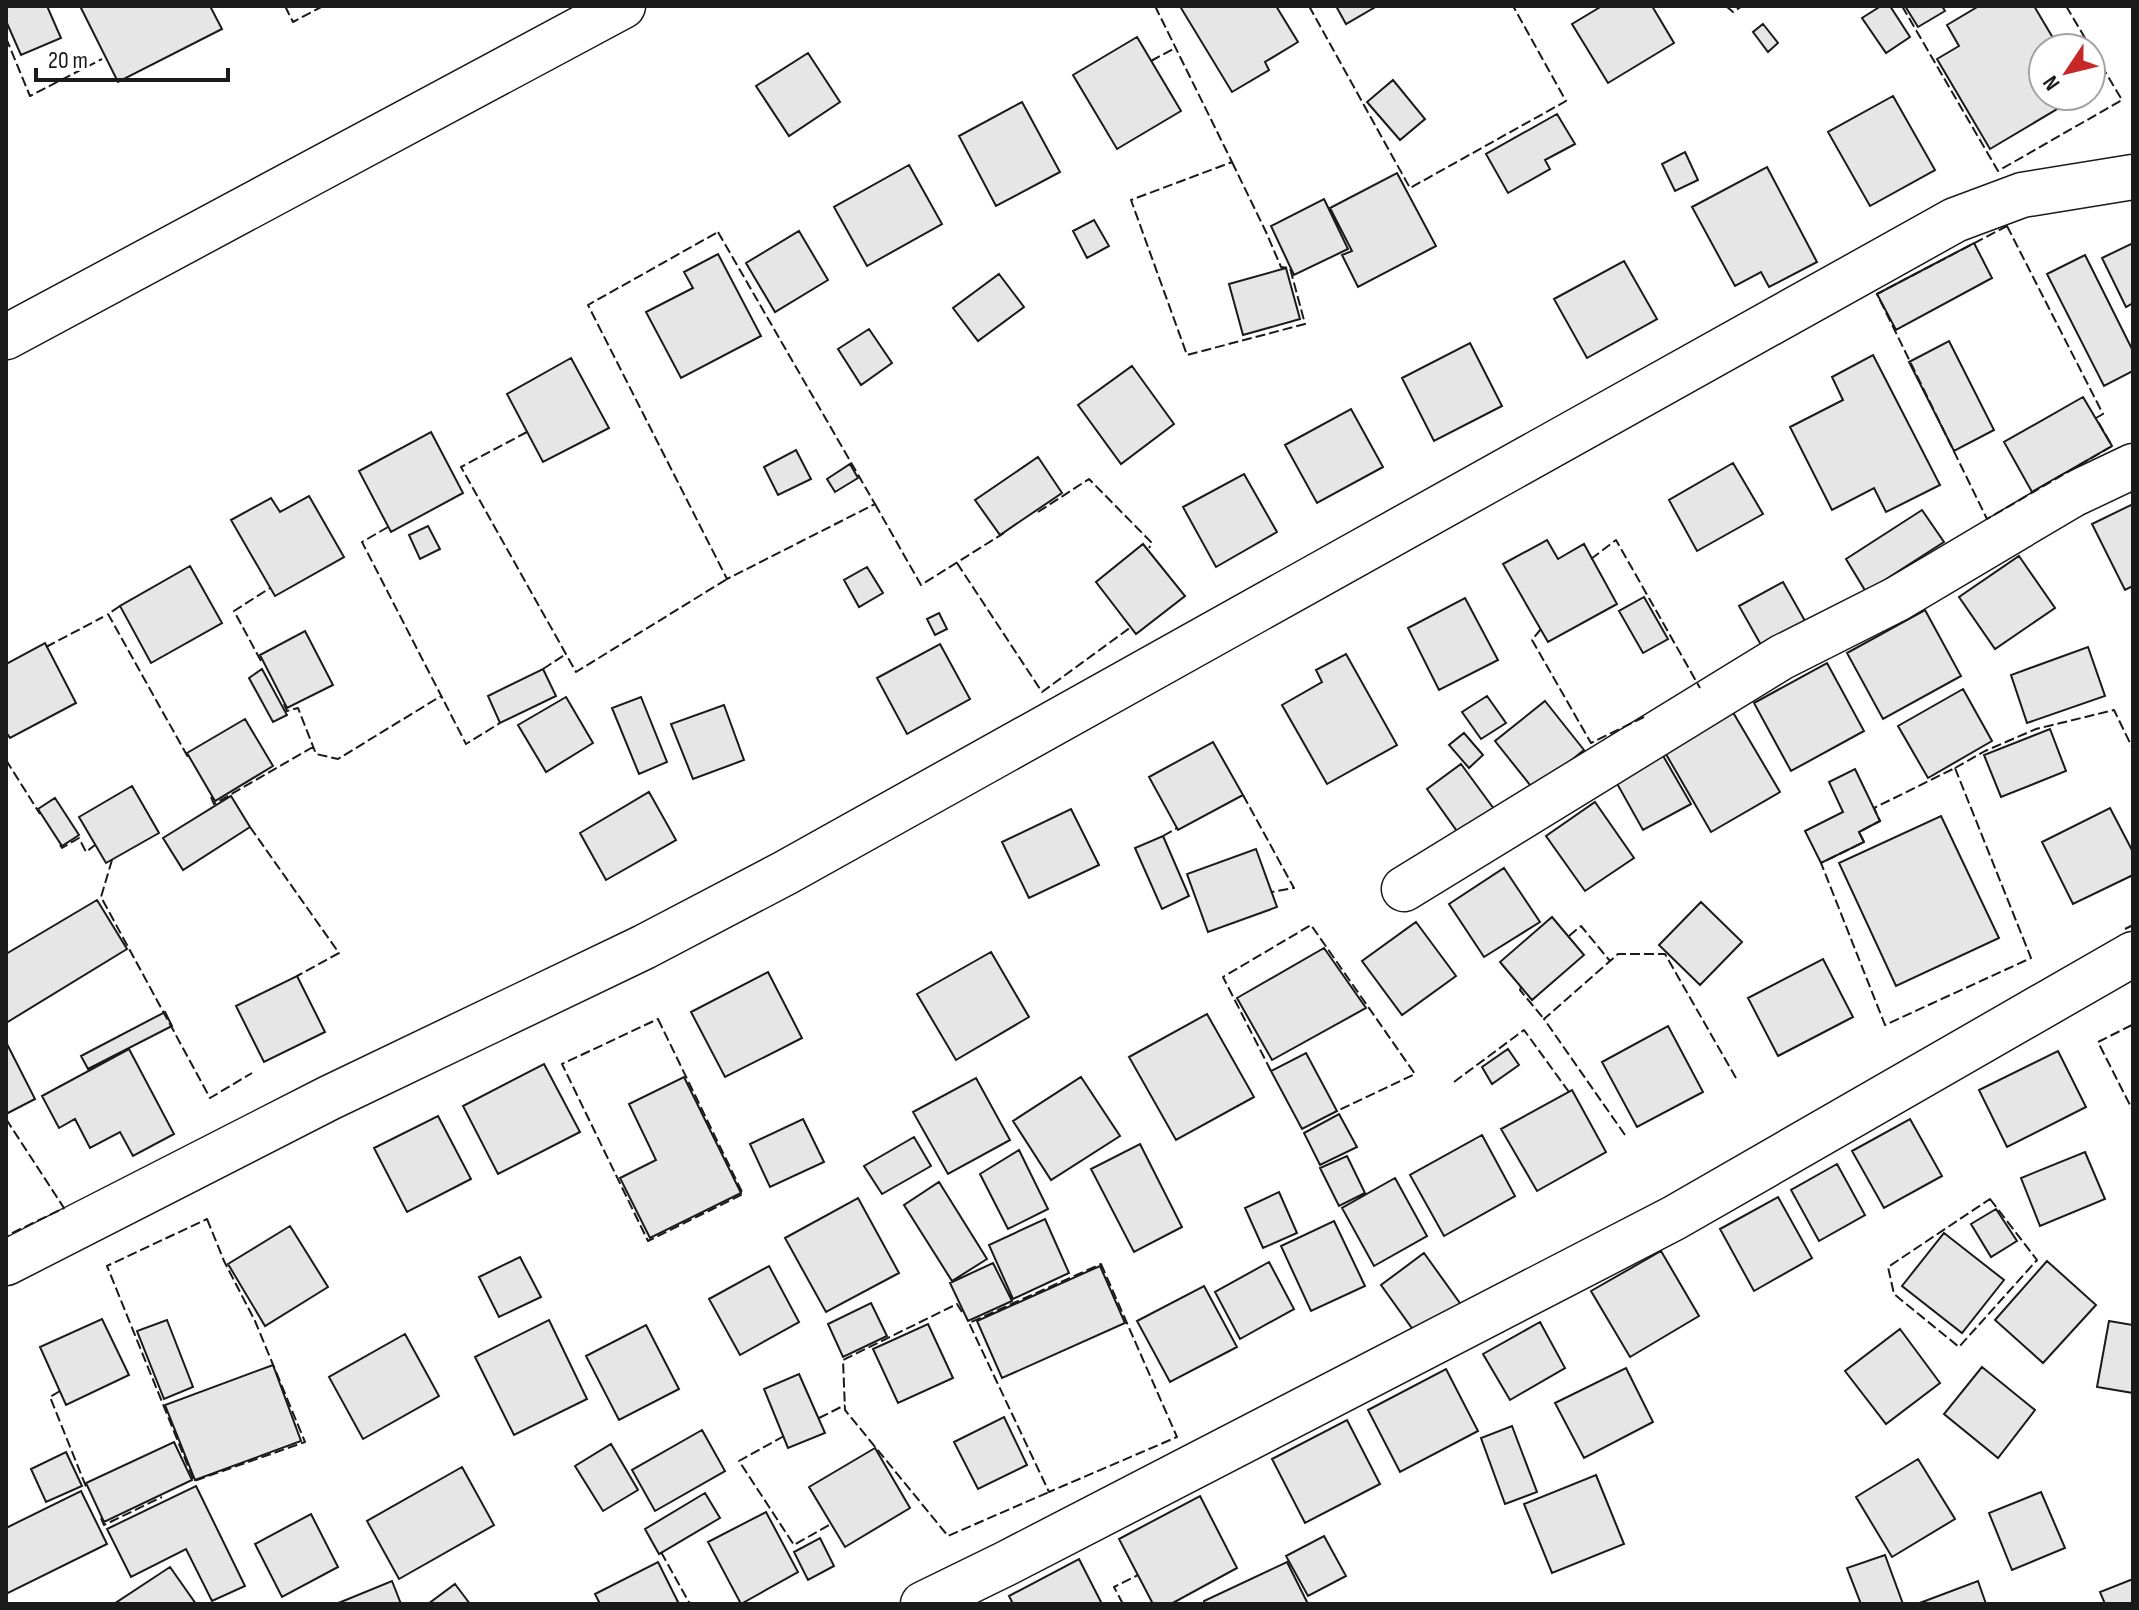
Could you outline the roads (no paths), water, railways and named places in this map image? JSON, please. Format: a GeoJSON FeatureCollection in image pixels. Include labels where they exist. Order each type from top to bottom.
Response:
{"type":"FeatureCollection","features":[{"type":"Feature","properties":{"kind":"street"},"geometry":{"type":"LineString","coordinates":[[6,337],[623,6]]}},
{"type":"Feature","properties":{"kind":"street"},"geometry":{"type":"LineString","coordinates":[[6,1263],[329,1098],[644,947],[785,873],[1955,220],[2022,195],[2133,177]]}},
{"type":"Feature","properties":{"kind":"street"},"geometry":{"type":"LineString","coordinates":[[1404,889],[1782,657],[1897,599],[2072,495],[2133,466]]}},
{"type":"Feature","properties":{"kind":"street"},"geometry":{"type":"LineString","coordinates":[[923,1604],[1674,1218],[2133,954]]}}]}
